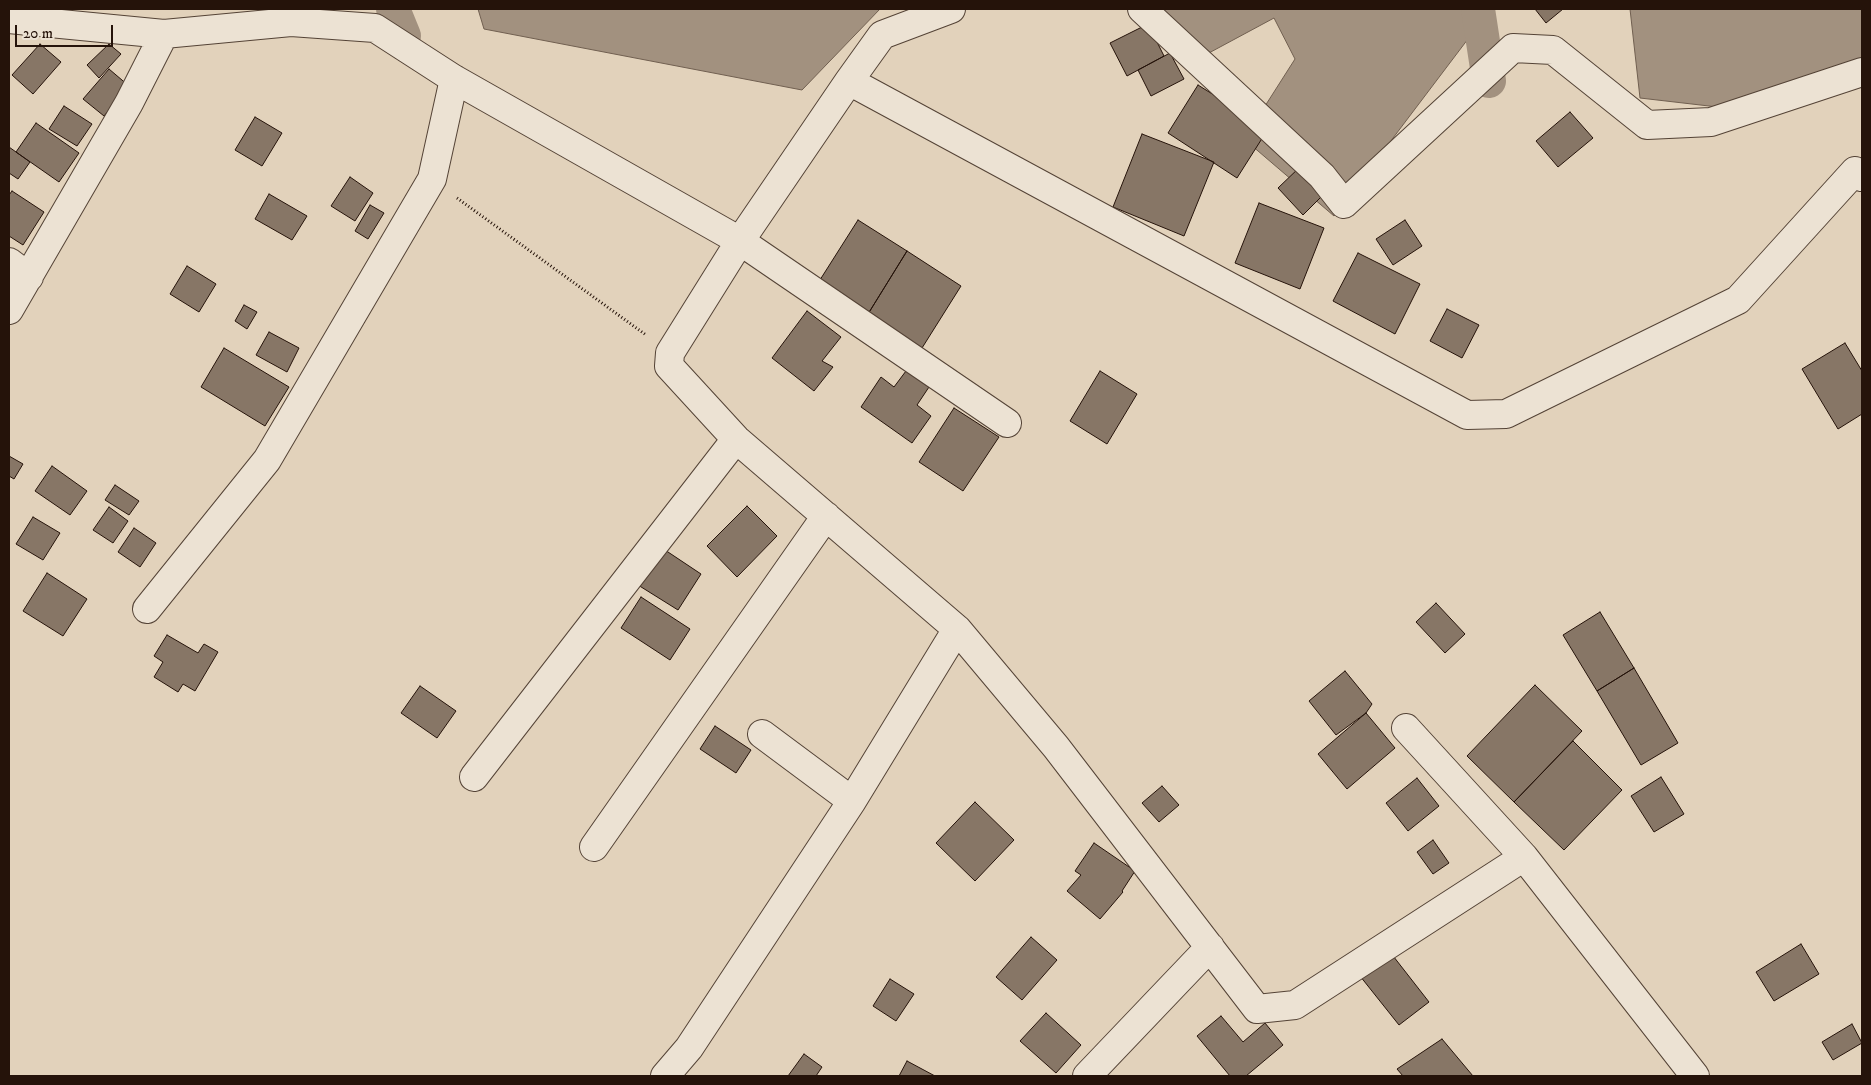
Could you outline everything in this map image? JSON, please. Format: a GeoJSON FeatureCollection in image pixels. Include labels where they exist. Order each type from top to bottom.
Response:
{"type":"FeatureCollection","features":[{"type":"Feature","properties":{"kind":"street"},"geometry":{"type":"LineString","coordinates":[[951,9],[882,35],[740,241],[670,353],[670,366],[736,439],[957,629],[1056,747],[1257,1009],[1294,1005],[1524,857]]}},
{"type":"Feature","properties":{"kind":"street"},"geometry":{"type":"LineString","coordinates":[[1142,9],[1322,176],[1344,204],[1514,48],[1553,50],[1648,125],[1711,122],[1862,72]]}},
{"type":"Feature","properties":{"kind":"street"},"geometry":{"type":"LineString","coordinates":[[9,19],[164,34],[291,22],[376,28],[454,79],[740,241],[1007,423]]}},
{"type":"Feature","properties":{"kind":"street"},"geometry":{"type":"LineString","coordinates":[[9,310],[19,269],[130,103],[164,34]]}},
{"type":"Feature","properties":{"kind":"street"},"geometry":{"type":"LineString","coordinates":[[147,609],[267,460],[432,179],[454,79]]}},
{"type":"Feature","properties":{"kind":"street"},"geometry":{"type":"LineString","coordinates":[[849,82],[1467,415],[1506,414],[1738,300],[1854,172],[1862,177]]}},
{"type":"Feature","properties":{"kind":"street"},"geometry":{"type":"LineString","coordinates":[[474,777],[736,439]]}},
{"type":"Feature","properties":{"kind":"street"},"geometry":{"type":"LineString","coordinates":[[594,847],[826,516]]}},
{"type":"Feature","properties":{"kind":"street"},"geometry":{"type":"LineString","coordinates":[[665,1076],[690,1048],[852,801],[957,629]]}},
{"type":"Feature","properties":{"kind":"street"},"geometry":{"type":"LineString","coordinates":[[1406,728],[1524,857],[1695,1076]]}},
{"type":"Feature","properties":{"kind":"street"},"geometry":{"type":"LineString","coordinates":[[762,734],[852,801]]}},
{"type":"Feature","properties":{"kind":"street"},"geometry":{"type":"LineString","coordinates":[[1087,1076],[1210,946]]}},
{"type":"Feature","properties":{"kind":"path"},"geometry":{"type":"LineString","coordinates":[[432,179],[670,353]]}},
{"type":"Feature","properties":{"kind":"shaded area"},"geometry":{"type":"Polygon","coordinates":[[[478,9],[880,9],[802,90],[484,29],[478,9]]]}},
{"type":"Feature","properties":{"kind":"shaded area"},"geometry":{"type":"Polygon","coordinates":[[[1161,9],[1464,9],[1471,35],[1334,216],[1244,139],[1295,59],[1274,18],[1207,54],[1161,9]]]}},
{"type":"Feature","properties":{"kind":"shaded area"},"geometry":{"type":"Polygon","coordinates":[[[1630,9],[1862,9],[1862,81],[1778,114],[1640,98],[1630,9]]]}},
{"type":"Feature","properties":{"kind":"building"},"geometry":{"type":"Polygon","coordinates":[[[1535,9],[1563,9],[1546,23],[1535,9]]]}},
{"type":"Feature","properties":{"kind":"building"},"geometry":{"type":"Polygon","coordinates":[[[1148,24],[1164,56],[1127,76],[1110,43],[1148,24]]]}},
{"type":"Feature","properties":{"kind":"building"},"geometry":{"type":"Polygon","coordinates":[[[40,44],[61,62],[33,94],[12,75],[40,44]]]}},
{"type":"Feature","properties":{"kind":"building"},"geometry":{"type":"Polygon","coordinates":[[[109,44],[121,54],[99,78],[87,65],[109,44]]]}},
{"type":"Feature","properties":{"kind":"building"},"geometry":{"type":"Polygon","coordinates":[[[1170,53],[1184,79],[1151,96],[1138,70],[1170,53]]]}},
{"type":"Feature","properties":{"kind":"building"},"geometry":{"type":"Polygon","coordinates":[[[109,69],[129,86],[104,116],[83,99],[109,69]]]}},
{"type":"Feature","properties":{"kind":"building"},"geometry":{"type":"Polygon","coordinates":[[[1198,85],[1268,129],[1237,178],[1168,133],[1198,85]]]}},
{"type":"Feature","properties":{"kind":"building"},"geometry":{"type":"Polygon","coordinates":[[[64,106],[92,124],[77,146],[49,129],[64,106]]]}},
{"type":"Feature","properties":{"kind":"building"},"geometry":{"type":"Polygon","coordinates":[[[1570,112],[1593,138],[1558,167],[1536,141],[1570,112]]]}},
{"type":"Feature","properties":{"kind":"building"},"geometry":{"type":"Polygon","coordinates":[[[255,117],[282,133],[262,166],[235,150],[255,117]]]}},
{"type":"Feature","properties":{"kind":"building"},"geometry":{"type":"Polygon","coordinates":[[[36,123],[79,153],[59,182],[16,152],[36,123]]]}},
{"type":"Feature","properties":{"kind":"building"},"geometry":{"type":"Polygon","coordinates":[[[1142,134],[1214,162],[1184,236],[1113,207],[1142,134]]]}},
{"type":"Feature","properties":{"kind":"building"},"geometry":{"type":"Polygon","coordinates":[[[9,147],[30,162],[18,179],[9,173],[9,147]]]}},
{"type":"Feature","properties":{"kind":"building"},"geometry":{"type":"Polygon","coordinates":[[[1301,166],[1325,193],[1303,215],[1278,188],[1301,166]]]}},
{"type":"Feature","properties":{"kind":"building"},"geometry":{"type":"Polygon","coordinates":[[[350,177],[373,193],[355,221],[331,206],[350,177]]]}},
{"type":"Feature","properties":{"kind":"building"},"geometry":{"type":"Polygon","coordinates":[[[12,191],[44,212],[23,245],[9,236],[9,195],[12,191]]]}},
{"type":"Feature","properties":{"kind":"building"},"geometry":{"type":"Polygon","coordinates":[[[269,194],[307,216],[292,240],[255,219],[269,194]]]}},
{"type":"Feature","properties":{"kind":"building"},"geometry":{"type":"Polygon","coordinates":[[[1259,203],[1324,228],[1300,289],[1235,263],[1259,203]]]}},
{"type":"Feature","properties":{"kind":"building"},"geometry":{"type":"Polygon","coordinates":[[[370,205],[384,213],[368,239],[355,231],[370,205]]]}},
{"type":"Feature","properties":{"kind":"building"},"geometry":{"type":"Polygon","coordinates":[[[858,220],[907,251],[868,314],[818,283],[858,220]]]}},
{"type":"Feature","properties":{"kind":"building"},"geometry":{"type":"Polygon","coordinates":[[[1405,220],[1422,246],[1393,265],[1376,239],[1405,220]]]}},
{"type":"Feature","properties":{"kind":"building"},"geometry":{"type":"Polygon","coordinates":[[[907,251],[961,286],[922,348],[868,314],[907,251]]]}},
{"type":"Feature","properties":{"kind":"building"},"geometry":{"type":"Polygon","coordinates":[[[1358,253],[1420,284],[1395,334],[1333,301],[1358,253]]]}},
{"type":"Feature","properties":{"kind":"building"},"geometry":{"type":"Polygon","coordinates":[[[187,266],[216,284],[199,312],[170,294],[187,266]]]}},
{"type":"Feature","properties":{"kind":"building"},"geometry":{"type":"Polygon","coordinates":[[[244,305],[257,312],[247,329],[235,321],[244,305]]]}},
{"type":"Feature","properties":{"kind":"building"},"geometry":{"type":"Polygon","coordinates":[[[1447,309],[1479,325],[1462,358],[1430,341],[1447,309]]]}},
{"type":"Feature","properties":{"kind":"building"},"geometry":{"type":"Polygon","coordinates":[[[807,311],[841,337],[822,361],[833,367],[814,391],[772,358],[807,311]]]}},
{"type":"Feature","properties":{"kind":"building"},"geometry":{"type":"Polygon","coordinates":[[[269,332],[299,348],[287,372],[256,355],[269,332]]]}},
{"type":"Feature","properties":{"kind":"building"},"geometry":{"type":"Polygon","coordinates":[[[1845,343],[1862,371],[1862,414],[1838,429],[1802,369],[1845,343]]]}},
{"type":"Feature","properties":{"kind":"building"},"geometry":{"type":"Polygon","coordinates":[[[224,348],[289,387],[265,426],[201,387],[224,348]]]}},
{"type":"Feature","properties":{"kind":"building"},"geometry":{"type":"Polygon","coordinates":[[[906,371],[929,387],[917,405],[931,416],[912,443],[861,407],[881,377],[894,387],[906,371]]]}},
{"type":"Feature","properties":{"kind":"building"},"geometry":{"type":"Polygon","coordinates":[[[1100,371],[1137,394],[1107,444],[1070,421],[1100,371]]]}},
{"type":"Feature","properties":{"kind":"building"},"geometry":{"type":"Polygon","coordinates":[[[954,408],[999,437],[963,491],[919,462],[954,408]]]}},
{"type":"Feature","properties":{"kind":"building"},"geometry":{"type":"Polygon","coordinates":[[[9,456],[23,464],[14,479],[9,476],[9,456]]]}},
{"type":"Feature","properties":{"kind":"building"},"geometry":{"type":"Polygon","coordinates":[[[52,466],[87,491],[70,515],[35,491],[52,466]]]}},
{"type":"Feature","properties":{"kind":"building"},"geometry":{"type":"Polygon","coordinates":[[[115,485],[139,501],[129,515],[105,500],[115,485]]]}},
{"type":"Feature","properties":{"kind":"building"},"geometry":{"type":"Polygon","coordinates":[[[747,506],[777,536],[737,577],[707,546],[747,506]]]}},
{"type":"Feature","properties":{"kind":"building"},"geometry":{"type":"Polygon","coordinates":[[[109,507],[128,521],[113,543],[93,530],[109,507]]]}},
{"type":"Feature","properties":{"kind":"building"},"geometry":{"type":"Polygon","coordinates":[[[33,517],[60,533],[43,560],[16,544],[33,517]]]}},
{"type":"Feature","properties":{"kind":"building"},"geometry":{"type":"Polygon","coordinates":[[[134,528],[156,543],[140,567],[118,552],[134,528]]]}},
{"type":"Feature","properties":{"kind":"building"},"geometry":{"type":"Polygon","coordinates":[[[662,548],[701,574],[678,610],[638,585],[662,548]]]}},
{"type":"Feature","properties":{"kind":"building"},"geometry":{"type":"Polygon","coordinates":[[[47,573],[87,599],[63,636],[23,611],[47,573]]]}},
{"type":"Feature","properties":{"kind":"building"},"geometry":{"type":"Polygon","coordinates":[[[641,597],[690,629],[670,660],[621,628],[641,597]]]}},
{"type":"Feature","properties":{"kind":"building"},"geometry":{"type":"Polygon","coordinates":[[[1436,603],[1465,634],[1445,653],[1416,622],[1436,603]]]}},
{"type":"Feature","properties":{"kind":"building"},"geometry":{"type":"Polygon","coordinates":[[[1600,612],[1634,668],[1597,691],[1563,635],[1600,612]]]}},
{"type":"Feature","properties":{"kind":"building"},"geometry":{"type":"Polygon","coordinates":[[[167,635],[198,653],[204,644],[218,652],[195,691],[183,684],[178,692],[154,677],[163,662],[154,656],[167,635]]]}},
{"type":"Feature","properties":{"kind":"building"},"geometry":{"type":"Polygon","coordinates":[[[1634,668],[1678,743],[1641,765],[1597,691],[1634,668]]]}},
{"type":"Feature","properties":{"kind":"building"},"geometry":{"type":"Polygon","coordinates":[[[1345,671],[1372,704],[1366,713],[1336,735],[1309,701],[1345,671]]]}},
{"type":"Feature","properties":{"kind":"building"},"geometry":{"type":"Polygon","coordinates":[[[1535,685],[1582,731],[1514,802],[1467,756],[1535,685]]]}},
{"type":"Feature","properties":{"kind":"building"},"geometry":{"type":"Polygon","coordinates":[[[420,686],[456,711],[437,738],[401,713],[420,686]]]}},
{"type":"Feature","properties":{"kind":"building"},"geometry":{"type":"Polygon","coordinates":[[[1366,713],[1395,748],[1347,789],[1318,754],[1366,713]]]}},
{"type":"Feature","properties":{"kind":"building"},"geometry":{"type":"Polygon","coordinates":[[[715,726],[751,750],[736,773],[700,749],[715,726]]]}},
{"type":"Feature","properties":{"kind":"building"},"geometry":{"type":"Polygon","coordinates":[[[1573,741],[1622,790],[1564,850],[1514,802],[1573,741]]]}},
{"type":"Feature","properties":{"kind":"building"},"geometry":{"type":"Polygon","coordinates":[[[1661,777],[1684,814],[1654,832],[1631,796],[1661,777]]]}},
{"type":"Feature","properties":{"kind":"building"},"geometry":{"type":"Polygon","coordinates":[[[1417,778],[1439,806],[1408,831],[1386,803],[1417,778]]]}},
{"type":"Feature","properties":{"kind":"building"},"geometry":{"type":"Polygon","coordinates":[[[1162,786],[1179,805],[1159,822],[1142,803],[1162,786]]]}},
{"type":"Feature","properties":{"kind":"building"},"geometry":{"type":"Polygon","coordinates":[[[975,802],[1014,840],[975,881],[936,843],[975,802]]]}},
{"type":"Feature","properties":{"kind":"building"},"geometry":{"type":"Polygon","coordinates":[[[1433,840],[1449,863],[1433,874],[1417,852],[1433,840]]]}},
{"type":"Feature","properties":{"kind":"building"},"geometry":{"type":"Polygon","coordinates":[[[1094,843],[1135,871],[1123,892],[1100,919],[1067,891],[1081,875],[1075,871],[1094,843]]]}},
{"type":"Feature","properties":{"kind":"building"},"geometry":{"type":"Polygon","coordinates":[[[1031,937],[1057,960],[1022,1000],[996,977],[1031,937]]]}},
{"type":"Feature","properties":{"kind":"building"},"geometry":{"type":"Polygon","coordinates":[[[1801,944],[1819,974],[1774,1001],[1756,972],[1801,944]]]}},
{"type":"Feature","properties":{"kind":"building"},"geometry":{"type":"Polygon","coordinates":[[[1390,952],[1429,1002],[1399,1025],[1360,976],[1390,952]]]}},
{"type":"Feature","properties":{"kind":"building"},"geometry":{"type":"Polygon","coordinates":[[[890,979],[914,994],[896,1021],[873,1006],[890,979]]]}},
{"type":"Feature","properties":{"kind":"building"},"geometry":{"type":"Polygon","coordinates":[[[1046,1013],[1081,1045],[1056,1073],[1020,1041],[1046,1013]]]}},
{"type":"Feature","properties":{"kind":"building"},"geometry":{"type":"Polygon","coordinates":[[[1221,1016],[1243,1042],[1265,1023],[1283,1045],[1246,1076],[1230,1076],[1197,1036],[1221,1016]]]}},
{"type":"Feature","properties":{"kind":"building"},"geometry":{"type":"Polygon","coordinates":[[[1852,1024],[1862,1043],[1833,1060],[1822,1042],[1852,1024]]]}},
{"type":"Feature","properties":{"kind":"building"},"geometry":{"type":"Polygon","coordinates":[[[1442,1039],[1473,1076],[1403,1076],[1397,1069],[1442,1039]]]}},
{"type":"Feature","properties":{"kind":"building"},"geometry":{"type":"Polygon","coordinates":[[[804,1054],[822,1067],[816,1076],[788,1076],[804,1054]]]}},
{"type":"Feature","properties":{"kind":"building"},"geometry":{"type":"Polygon","coordinates":[[[907,1061],[935,1076],[899,1076],[907,1061]]]}},
{"type":"Feature","properties":{"kind":"waterway"},"geometry":{"type":"LineString","coordinates":[[393,9],[404,36]]}},
{"type":"Feature","properties":{"kind":"waterway"},"geometry":{"type":"LineString","coordinates":[[1478,9],[1489,81]]}}]}
